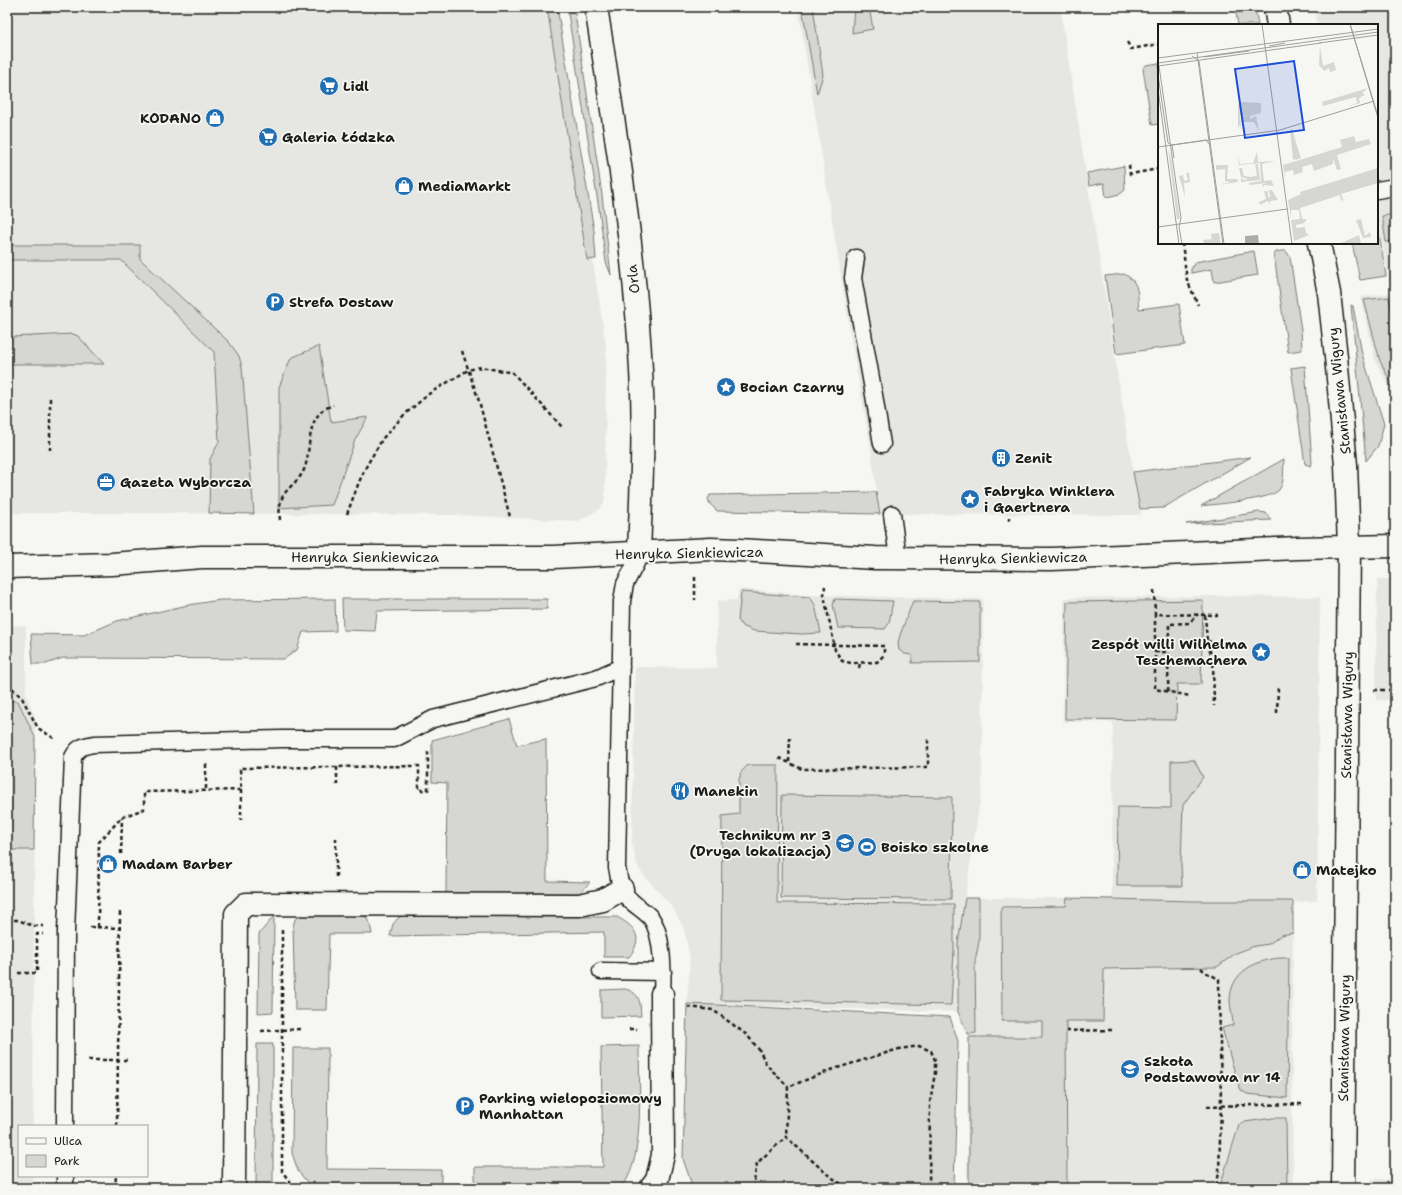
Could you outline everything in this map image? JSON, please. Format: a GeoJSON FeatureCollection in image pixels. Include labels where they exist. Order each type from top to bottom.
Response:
{"type":"FeatureCollection","features":[{"type":"Feature","properties":{"kind":"street","name":"Orla"},"geometry":{"type":"LineString","coordinates":[[596,7],[616,140],[631,254],[637,318],[643,426],[642,497],[639,553]]}},
{"type":"Feature","properties":{"kind":"street"},"geometry":{"type":"LineString","coordinates":[[1275,7],[1278,24]]}},
{"type":"Feature","properties":{"kind":"street","name":"Stanisława Wigury"},"geometry":{"type":"LineString","coordinates":[[1319,244],[1329,293],[1336,357],[1346,465],[1349,547],[1343,1188]]}},
{"type":"Feature","properties":{"kind":"street","name":"Henryka Sienkiewicza"},"geometry":{"type":"LineString","coordinates":[[7,567],[112,564],[202,557],[554,557],[730,549],[898,558],[1052,559],[1395,546]]}},
{"type":"Feature","properties":{"kind":"street"},"geometry":{"type":"LineString","coordinates":[[234,1188],[236,914],[246,904],[579,906],[602,900],[622,889]]}},
{"type":"Feature","properties":{"kind":"street"},"geometry":{"type":"LineString","coordinates":[[651,1188],[657,1180],[663,1155],[662,999]]}},
{"type":"Feature","properties":{"kind":"lane"},"geometry":{"type":"LineString","coordinates":[[1378,190],[1395,187]]}},
{"type":"Feature","properties":{"kind":"lane"},"geometry":{"type":"LineString","coordinates":[[856,258],[853,278],[882,444]]}},
{"type":"Feature","properties":{"kind":"lane"},"geometry":{"type":"LineString","coordinates":[[892,514],[898,558]]}},
{"type":"Feature","properties":{"kind":"lane"},"geometry":{"type":"LineString","coordinates":[[639,553],[636,563],[625,584],[622,601],[617,856],[622,889],[627,897],[651,919],[658,933],[663,972],[662,999]]}},
{"type":"Feature","properties":{"kind":"lane"},"geometry":{"type":"LineString","coordinates":[[65,1125],[67,920],[73,757],[77,749],[94,744],[394,739],[433,718],[596,678],[621,667]]}},
{"type":"Feature","properties":{"kind":"lane"},"geometry":{"type":"LineString","coordinates":[[601,971],[663,972]]}},
{"type":"Feature","properties":{"kind":"lane"},"geometry":{"type":"LineString","coordinates":[[65,1177],[65,1188]]}},
{"type":"Feature","properties":{"kind":"path"},"geometry":{"type":"LineString","coordinates":[[1127,42],[1131,49],[1158,44]]}},
{"type":"Feature","properties":{"kind":"path"},"geometry":{"type":"LineString","coordinates":[[1129,165],[1130,174],[1158,169]]}},
{"type":"Feature","properties":{"kind":"path"},"geometry":{"type":"LineString","coordinates":[[1182,244],[1187,280],[1198,305]]}},
{"type":"Feature","properties":{"kind":"path"},"geometry":{"type":"LineString","coordinates":[[462,351],[479,401],[510,517]]}},
{"type":"Feature","properties":{"kind":"path"},"geometry":{"type":"LineString","coordinates":[[347,514],[364,471],[383,438],[404,414],[430,393],[468,370],[481,367],[513,373],[562,427]]}},
{"type":"Feature","properties":{"kind":"path"},"geometry":{"type":"LineString","coordinates":[[50,398],[50,450]]}},
{"type":"Feature","properties":{"kind":"path"},"geometry":{"type":"LineString","coordinates":[[280,520],[279,508],[284,494],[296,482],[303,471],[315,420],[322,411],[333,405]]}},
{"type":"Feature","properties":{"kind":"path"},"geometry":{"type":"LineString","coordinates":[[1009,514],[1009,521]]}},
{"type":"Feature","properties":{"kind":"path"},"geometry":{"type":"LineString","coordinates":[[695,574],[695,600]]}},
{"type":"Feature","properties":{"kind":"path"},"geometry":{"type":"LineString","coordinates":[[796,644],[834,644],[884,646],[884,655],[877,662],[860,663],[842,661],[835,650],[834,644],[824,595],[826,586]]}},
{"type":"Feature","properties":{"kind":"path"},"geometry":{"type":"LineString","coordinates":[[1154,590],[1155,689],[1190,696]]}},
{"type":"Feature","properties":{"kind":"path"},"geometry":{"type":"LineString","coordinates":[[1155,614],[1218,615]]}},
{"type":"Feature","properties":{"kind":"path"},"geometry":{"type":"LineString","coordinates":[[1168,692],[1168,624],[1189,623],[1198,614]]}},
{"type":"Feature","properties":{"kind":"path"},"geometry":{"type":"LineString","coordinates":[[1205,615],[1208,642],[1213,662],[1214,706]]}},
{"type":"Feature","properties":{"kind":"path"},"geometry":{"type":"LineString","coordinates":[[1155,652],[1168,652]]}},
{"type":"Feature","properties":{"kind":"path"},"geometry":{"type":"LineString","coordinates":[[859,668],[860,663]]}},
{"type":"Feature","properties":{"kind":"path"},"geometry":{"type":"LineString","coordinates":[[7,683],[22,698],[38,728],[75,753]]}},
{"type":"Feature","properties":{"kind":"path"},"geometry":{"type":"LineString","coordinates":[[1277,713],[1278,686]]}},
{"type":"Feature","properties":{"kind":"path"},"geometry":{"type":"LineString","coordinates":[[1377,690],[1395,690]]}},
{"type":"Feature","properties":{"kind":"path"},"geometry":{"type":"LineString","coordinates":[[789,762],[790,738]]}},
{"type":"Feature","properties":{"kind":"path"},"geometry":{"type":"LineString","coordinates":[[779,758],[802,769],[928,767],[928,738]]}},
{"type":"Feature","properties":{"kind":"path"},"geometry":{"type":"LineString","coordinates":[[241,820],[240,768],[419,766],[419,790],[428,790],[428,744]]}},
{"type":"Feature","properties":{"kind":"path"},"geometry":{"type":"LineString","coordinates":[[337,767],[337,785]]}},
{"type":"Feature","properties":{"kind":"path"},"geometry":{"type":"LineString","coordinates":[[98,927],[98,842],[122,817],[144,809],[144,792],[241,790]]}},
{"type":"Feature","properties":{"kind":"path"},"geometry":{"type":"LineString","coordinates":[[121,854],[122,817]]}},
{"type":"Feature","properties":{"kind":"path"},"geometry":{"type":"LineString","coordinates":[[335,905],[336,838]]}},
{"type":"Feature","properties":{"kind":"path"},"geometry":{"type":"LineString","coordinates":[[282,905],[282,1171],[294,1188]]}},
{"type":"Feature","properties":{"kind":"path"},"geometry":{"type":"LineString","coordinates":[[117,1125],[120,912]]}},
{"type":"Feature","properties":{"kind":"path"},"geometry":{"type":"LineString","coordinates":[[7,920],[18,920],[33,926]]}},
{"type":"Feature","properties":{"kind":"path"},"geometry":{"type":"LineString","coordinates":[[1201,968],[1205,972],[1219,979],[1221,1106],[1219,1173],[1216,1188]]}},
{"type":"Feature","properties":{"kind":"path"},"geometry":{"type":"LineString","coordinates":[[662,999],[713,1010],[747,1035],[760,1051],[766,1064],[788,1086],[786,1137],[757,1163],[753,1188]]}},
{"type":"Feature","properties":{"kind":"path"},"geometry":{"type":"LineString","coordinates":[[235,1031],[301,1029]]}},
{"type":"Feature","properties":{"kind":"path"},"geometry":{"type":"LineString","coordinates":[[1066,1031],[1113,1030]]}},
{"type":"Feature","properties":{"kind":"path"},"geometry":{"type":"LineString","coordinates":[[788,1086],[834,1069],[898,1049],[919,1046],[931,1051],[935,1060],[935,1072],[930,1102],[929,1188]]}},
{"type":"Feature","properties":{"kind":"path"},"geometry":{"type":"LineString","coordinates":[[65,1060],[130,1060]]}},
{"type":"Feature","properties":{"kind":"path"},"geometry":{"type":"LineString","coordinates":[[1207,1106],[1303,1104]]}},
{"type":"Feature","properties":{"kind":"path"},"geometry":{"type":"LineString","coordinates":[[786,1137],[827,1174],[847,1188]]}},
{"type":"Feature","properties":{"kind":"path"},"geometry":{"type":"LineString","coordinates":[[116,1177],[116,1188]]}},
{"type":"Feature","properties":{"kind":"shaded area"},"geometry":{"type":"Polygon","coordinates":[[[7,7],[554,7],[606,346],[605,497],[604,503],[600,509],[578,521],[454,515],[7,513],[7,7]]]}},
{"type":"Feature","properties":{"kind":"shaded area"},"geometry":{"type":"Polygon","coordinates":[[[798,7],[1060,7],[1128,442],[1141,515],[880,514],[870,443],[852,344],[798,7]]]}},
{"type":"Feature","properties":{"kind":"shaded area"},"geometry":{"type":"Polygon","coordinates":[[[1314,7],[1395,7],[1395,398],[1375,360],[1361,297],[1391,293],[1378,218],[1378,24],[1317,24],[1314,7]]]}},
{"type":"Feature","properties":{"kind":"shaded area"},"geometry":{"type":"Polygon","coordinates":[[[1377,579],[1395,579],[1395,700],[1376,700],[1377,579]]]}},
{"type":"Feature","properties":{"kind":"shaded area","name":"Technikum nr 3 (Druga lokalizacja)"},"geometry":{"type":"Polygon","coordinates":[[[739,589],[809,595],[983,599],[982,788],[958,943],[958,1012],[687,1004],[690,957],[684,929],[673,908],[640,871],[636,862],[632,843],[635,667],[717,668],[717,601],[737,600],[739,589]]]}},
{"type":"Feature","properties":{"kind":"shaded area"},"geometry":{"type":"Polygon","coordinates":[[[1218,596],[1320,597],[1317,901],[1293,902],[1293,1188],[967,1188],[968,1034],[976,1033],[975,961],[979,942],[979,898],[1112,898],[1113,722],[1063,722],[1064,598],[1218,596]]]}},
{"type":"Feature","properties":{"kind":"shaded area"},"geometry":{"type":"Polygon","coordinates":[[[7,625],[26,626],[26,693],[35,719],[33,1125],[18,1125],[18,1177],[33,1177],[33,1188],[7,1188],[7,625]]]}},
{"type":"Feature","properties":{"kind":"shaded area"},"geometry":{"type":"Polygon","coordinates":[[[1372,1179],[1395,1180],[1395,1188],[1372,1188],[1372,1179]]]}},
{"type":"Feature","properties":{"kind":"green space"},"geometry":{"type":"Polygon","coordinates":[[[547,7],[557,7],[594,231],[596,259],[587,260],[547,7]]]}},
{"type":"Feature","properties":{"kind":"green space"},"geometry":{"type":"Polygon","coordinates":[[[567,7],[574,7],[602,195],[611,275],[606,262],[567,7]]]}},
{"type":"Feature","properties":{"kind":"green space"},"geometry":{"type":"Polygon","coordinates":[[[802,7],[813,7],[823,75],[817,94],[802,7]]]}},
{"type":"Feature","properties":{"kind":"green space"},"geometry":{"type":"Polygon","coordinates":[[[854,7],[869,7],[873,29],[852,33],[854,7]]]}},
{"type":"Feature","properties":{"kind":"green space"},"geometry":{"type":"Polygon","coordinates":[[[1235,7],[1255,7],[1258,24],[1238,24],[1235,7]]]}},
{"type":"Feature","properties":{"kind":"green space"},"geometry":{"type":"Polygon","coordinates":[[[1158,63],[1158,124],[1152,125],[1143,69],[1146,65],[1158,63]]]}},
{"type":"Feature","properties":{"kind":"green space"},"geometry":{"type":"Polygon","coordinates":[[[1124,166],[1125,190],[1120,194],[1106,197],[1104,183],[1089,186],[1087,173],[1124,166]]]}},
{"type":"Feature","properties":{"kind":"green space"},"geometry":{"type":"Polygon","coordinates":[[[1395,214],[1395,241],[1386,242],[1382,216],[1395,214]]]}},
{"type":"Feature","properties":{"kind":"green space"},"geometry":{"type":"Polygon","coordinates":[[[1378,226],[1386,276],[1360,280],[1352,244],[1378,244],[1378,226]]]}},
{"type":"Feature","properties":{"kind":"green space"},"geometry":{"type":"Polygon","coordinates":[[[7,245],[140,245],[140,259],[229,342],[239,356],[242,367],[254,514],[209,513],[210,459],[219,442],[214,352],[121,260],[7,260],[7,245]]]}},
{"type":"Feature","properties":{"kind":"green space"},"geometry":{"type":"Polygon","coordinates":[[[1254,251],[1258,275],[1214,282],[1212,269],[1191,273],[1191,269],[1195,262],[1254,251]]]}},
{"type":"Feature","properties":{"kind":"green space"},"geometry":{"type":"Polygon","coordinates":[[[1286,251],[1290,257],[1301,330],[1302,350],[1288,352],[1274,255],[1276,252],[1286,251]]]}},
{"type":"Feature","properties":{"kind":"green space"},"geometry":{"type":"Polygon","coordinates":[[[1124,274],[1133,281],[1137,288],[1139,309],[1179,304],[1185,345],[1116,354],[1105,276],[1124,274]]]}},
{"type":"Feature","properties":{"kind":"green space"},"geometry":{"type":"Polygon","coordinates":[[[1389,297],[1393,320],[1395,320],[1395,391],[1380,361],[1364,300],[1389,297]]]}},
{"type":"Feature","properties":{"kind":"green space"},"geometry":{"type":"Polygon","coordinates":[[[1351,305],[1353,306],[1362,354],[1384,424],[1378,446],[1366,461],[1351,305]]]}},
{"type":"Feature","properties":{"kind":"green space"},"geometry":{"type":"Polygon","coordinates":[[[73,334],[78,336],[104,364],[7,364],[7,347],[12,337],[73,334]]]}},
{"type":"Feature","properties":{"kind":"green space"},"geometry":{"type":"Polygon","coordinates":[[[319,346],[331,422],[368,417],[355,440],[332,505],[279,508],[279,387],[291,358],[319,346]]]}},
{"type":"Feature","properties":{"kind":"green space"},"geometry":{"type":"Polygon","coordinates":[[[1305,366],[1311,466],[1305,464],[1291,368],[1305,366]]]}},
{"type":"Feature","properties":{"kind":"green space"},"geometry":{"type":"Polygon","coordinates":[[[1251,457],[1163,508],[1140,509],[1133,472],[1251,457]]]}},
{"type":"Feature","properties":{"kind":"green space"},"geometry":{"type":"Polygon","coordinates":[[[1284,459],[1281,487],[1274,493],[1254,499],[1201,506],[1284,459]]]}},
{"type":"Feature","properties":{"kind":"green space"},"geometry":{"type":"Polygon","coordinates":[[[876,492],[880,514],[717,511],[710,504],[708,499],[710,495],[876,492]]]}},
{"type":"Feature","properties":{"kind":"green space"},"geometry":{"type":"Polygon","coordinates":[[[1259,512],[1266,513],[1271,520],[1186,524],[1259,512]]]}},
{"type":"Feature","properties":{"kind":"green space"},"geometry":{"type":"Polygon","coordinates":[[[741,592],[810,597],[815,605],[821,633],[801,634],[754,631],[742,626],[738,620],[741,592]]]}},
{"type":"Feature","properties":{"kind":"green space"},"geometry":{"type":"Polygon","coordinates":[[[335,599],[336,631],[303,632],[297,650],[284,659],[63,658],[46,664],[33,664],[31,634],[84,635],[117,621],[188,605],[220,600],[335,599]]]}},
{"type":"Feature","properties":{"kind":"green space"},"geometry":{"type":"Polygon","coordinates":[[[342,599],[547,599],[547,609],[377,611],[375,631],[343,630],[342,599]]]}},
{"type":"Feature","properties":{"kind":"green space"},"geometry":{"type":"Polygon","coordinates":[[[835,599],[893,601],[889,623],[885,629],[838,628],[833,605],[835,599]]]}},
{"type":"Feature","properties":{"kind":"green space"},"geometry":{"type":"Polygon","coordinates":[[[1203,600],[1201,684],[1177,684],[1176,720],[1065,719],[1067,602],[1203,600]]]}},
{"type":"Feature","properties":{"kind":"green space"},"geometry":{"type":"Polygon","coordinates":[[[913,601],[980,602],[980,662],[912,663],[912,655],[905,654],[899,650],[898,643],[913,601]]]}},
{"type":"Feature","properties":{"kind":"green space"},"geometry":{"type":"Polygon","coordinates":[[[7,701],[18,701],[35,737],[34,850],[7,850],[7,701]]]}},
{"type":"Feature","properties":{"kind":"green space"},"geometry":{"type":"Polygon","coordinates":[[[509,719],[517,745],[546,739],[547,881],[590,882],[580,893],[446,893],[447,783],[432,782],[432,740],[509,719]]]}},
{"type":"Feature","properties":{"kind":"green space"},"geometry":{"type":"Polygon","coordinates":[[[1194,760],[1203,777],[1183,805],[1181,863],[1182,886],[1117,886],[1118,807],[1171,808],[1171,761],[1194,760]]]}},
{"type":"Feature","properties":{"kind":"green space"},"geometry":{"type":"Polygon","coordinates":[[[748,765],[778,765],[777,903],[954,904],[954,951],[951,1005],[721,1000],[722,816],[739,814],[739,780],[741,772],[748,765]]]}},
{"type":"Feature","properties":{"kind":"green space","name":"Boisko szkolne"},"geometry":{"type":"Polygon","coordinates":[[[782,795],[952,797],[951,899],[781,898],[782,795]]]}},
{"type":"Feature","properties":{"kind":"green space"},"geometry":{"type":"Polygon","coordinates":[[[965,898],[979,898],[979,942],[975,961],[976,1033],[968,1034],[958,1012],[958,943],[965,898]]]}},
{"type":"Feature","properties":{"kind":"green space"},"geometry":{"type":"Polygon","coordinates":[[[1067,898],[1193,901],[1293,901],[1293,933],[1281,935],[1269,944],[1255,946],[1236,953],[1217,967],[1104,969],[1103,1021],[1066,1021],[1067,1188],[969,1188],[969,1037],[1042,1037],[1042,1021],[1002,1021],[1001,907],[1066,906],[1067,898]]]}},
{"type":"Feature","properties":{"kind":"green space"},"geometry":{"type":"Polygon","coordinates":[[[304,914],[360,915],[366,917],[370,924],[372,934],[329,934],[327,1010],[295,1010],[293,927],[295,919],[304,914]]]}},
{"type":"Feature","properties":{"kind":"green space"},"geometry":{"type":"Polygon","coordinates":[[[274,916],[273,1012],[258,1013],[259,934],[274,916]]]}},
{"type":"Feature","properties":{"kind":"green space"},"geometry":{"type":"Polygon","coordinates":[[[399,917],[617,917],[633,929],[637,939],[634,950],[629,957],[604,957],[604,932],[390,936],[393,924],[399,917]]]}},
{"type":"Feature","properties":{"kind":"green space"},"geometry":{"type":"Polygon","coordinates":[[[1279,958],[1289,958],[1287,1098],[1247,1094],[1241,1090],[1222,1028],[1233,1025],[1230,1007],[1231,990],[1239,975],[1253,965],[1279,958]]]}},
{"type":"Feature","properties":{"kind":"green space"},"geometry":{"type":"Polygon","coordinates":[[[625,989],[634,993],[639,999],[641,1016],[601,1017],[601,990],[625,989]]]}},
{"type":"Feature","properties":{"kind":"green space"},"geometry":{"type":"Polygon","coordinates":[[[687,1004],[950,1017],[958,1041],[954,1188],[693,1188],[683,1159],[687,1004]]]}},
{"type":"Feature","properties":{"kind":"green space"},"geometry":{"type":"Polygon","coordinates":[[[257,1044],[273,1044],[273,1188],[256,1188],[257,1044]]]}},
{"type":"Feature","properties":{"kind":"green space"},"geometry":{"type":"Polygon","coordinates":[[[639,1046],[640,1096],[636,1151],[627,1179],[619,1188],[475,1188],[475,1167],[603,1167],[601,1047],[639,1046]]]}},
{"type":"Feature","properties":{"kind":"green space"},"geometry":{"type":"Polygon","coordinates":[[[293,1048],[328,1048],[327,1169],[441,1170],[441,1188],[312,1188],[298,1171],[292,1153],[293,1048]]]}},
{"type":"Feature","properties":{"kind":"green space"},"geometry":{"type":"Polygon","coordinates":[[[1273,1118],[1286,1118],[1287,1188],[1225,1188],[1221,1183],[1239,1125],[1245,1122],[1273,1118]]]}},
{"type":"Feature","properties":{"kind":"place","name":"Lidl"},"geometry":{"type":"Point","coordinates":[329,86]}},
{"type":"Feature","properties":{"kind":"place","name":"KODANO"},"geometry":{"type":"Point","coordinates":[215,118]}},
{"type":"Feature","properties":{"kind":"place","name":"Galeria Łódzka"},"geometry":{"type":"Point","coordinates":[268,137]}},
{"type":"Feature","properties":{"kind":"place","name":"MediaMarkt"},"geometry":{"type":"Point","coordinates":[404,186]}},
{"type":"Feature","properties":{"kind":"place","name":"Strefa Dostaw"},"geometry":{"type":"Point","coordinates":[275,302]}},
{"type":"Feature","properties":{"kind":"place","name":"Bocian Czarny"},"geometry":{"type":"Point","coordinates":[726,387]}},
{"type":"Feature","properties":{"kind":"place","name":"Zenit"},"geometry":{"type":"Point","coordinates":[1001,458]}},
{"type":"Feature","properties":{"kind":"place","name":"Gazeta Wyborcza"},"geometry":{"type":"Point","coordinates":[106,482]}},
{"type":"Feature","properties":{"kind":"place","name":"Fabryka Winklera i Gaertnera"},"geometry":{"type":"Point","coordinates":[970,499]}},
{"type":"Feature","properties":{"kind":"place","name":"Zespół willi Wilhelma Teschemachera"},"geometry":{"type":"Point","coordinates":[1261,652]}},
{"type":"Feature","properties":{"kind":"place","name":"Manekin"},"geometry":{"type":"Point","coordinates":[680,791]}},
{"type":"Feature","properties":{"kind":"place","name":"Technikum nr 3 (Druga lokalizacja)"},"geometry":{"type":"Point","coordinates":[845,843]}},
{"type":"Feature","properties":{"kind":"place","name":"Boisko szkolne"},"geometry":{"type":"Point","coordinates":[867,847]}},
{"type":"Feature","properties":{"kind":"place","name":"Madam Barber"},"geometry":{"type":"Point","coordinates":[108,864]}},
{"type":"Feature","properties":{"kind":"place","name":"Matejko"},"geometry":{"type":"Point","coordinates":[1302,870]}},
{"type":"Feature","properties":{"kind":"place","name":"Szkoła Podstawowa nr 14"},"geometry":{"type":"Point","coordinates":[1130,1069]}},
{"type":"Feature","properties":{"kind":"place","name":"Parking wielopoziomowy Manhattan"},"geometry":{"type":"Point","coordinates":[465,1106]}}]}
